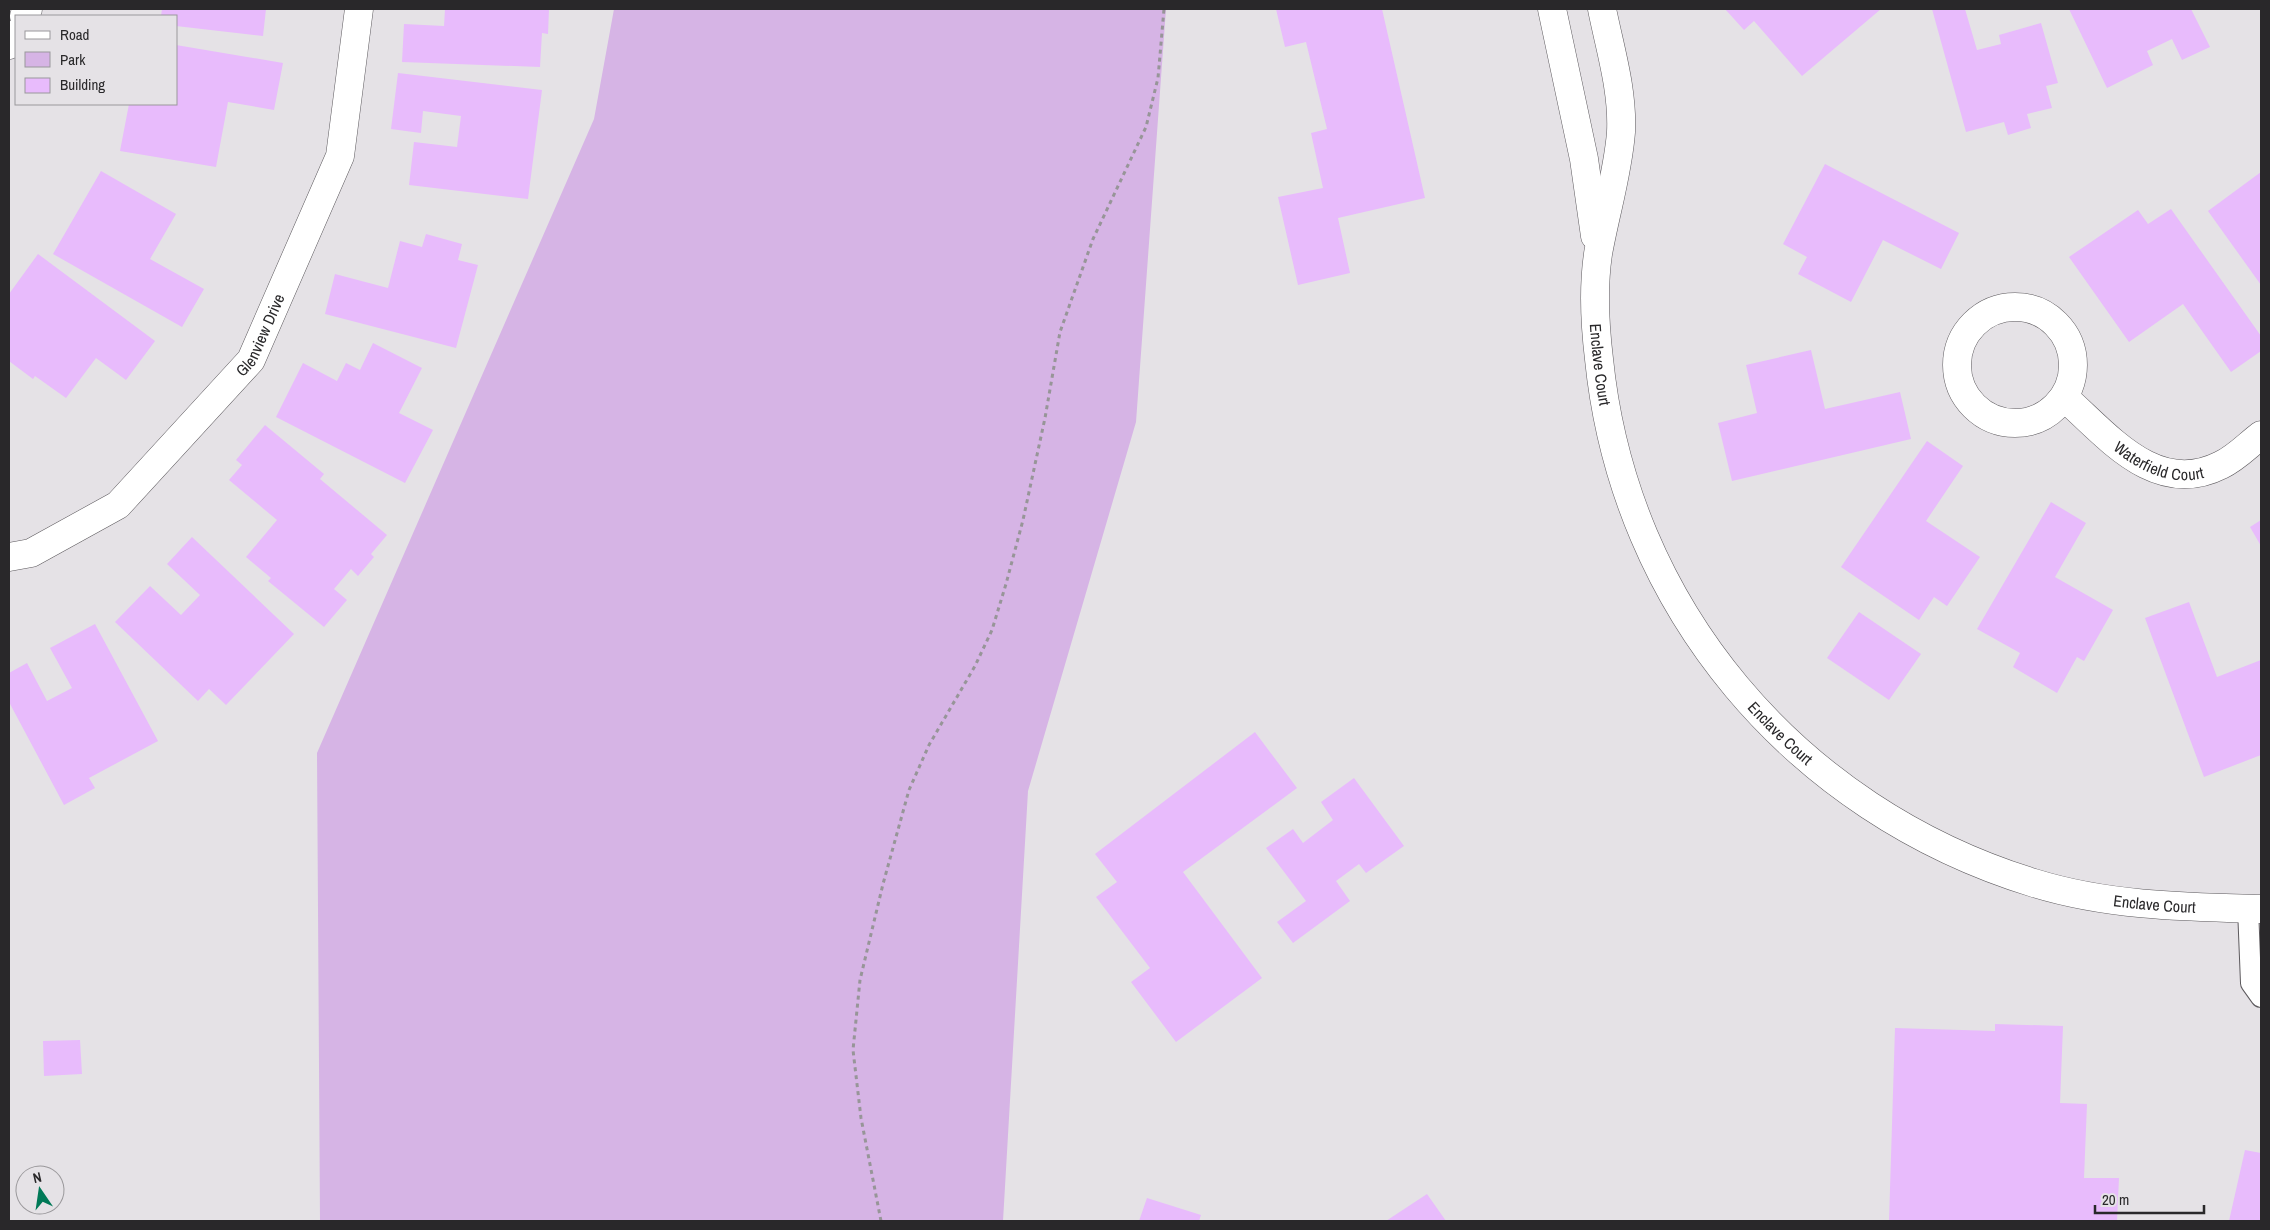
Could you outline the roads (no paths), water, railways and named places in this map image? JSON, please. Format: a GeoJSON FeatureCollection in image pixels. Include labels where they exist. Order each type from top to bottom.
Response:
{"type":"FeatureCollection","features":[{"type":"Feature","properties":{"kind":"street","name":"Glenview Drive"},"geometry":{"type":"LineString","coordinates":[[9,557],[31,553],[118,505],[251,360],[340,156],[359,9]]}},
{"type":"Feature","properties":{"kind":"street","name":"Enclave Court"},"geometry":{"type":"LineString","coordinates":[[1552,9],[1584,159],[1598,257]]}},
{"type":"Feature","properties":{"kind":"street","name":"Enclave Court"},"geometry":{"type":"LineString","coordinates":[[1602,9],[1619,90],[1621,133],[1598,257],[1596,286],[1599,359],[1610,430],[1630,500],[1657,567],[1693,630],[1736,688],[1786,741],[1849,793],[1902,827],[1967,859],[2036,884],[2106,899],[2181,907],[2255,908]]}},
{"type":"Feature","properties":{"kind":"street"},"geometry":{"type":"LineString","coordinates":[[2003,308],[2026,308],[2047,316],[2063,332],[2072,353],[2072,376],[2064,397],[2048,413],[2027,422],[2004,422],[1983,414],[1967,398],[1958,377],[1958,354],[1966,333],[1982,317],[2003,308]]}},
{"type":"Feature","properties":{"kind":"street","name":"Waterfield Court"},"geometry":{"type":"LineString","coordinates":[[2064,397],[2131,456],[2147,466],[2165,473],[2184,475],[2213,469],[2230,460],[2261,435]]}},
{"type":"Feature","properties":{"kind":"lane"},"geometry":{"type":"LineString","coordinates":[[2255,908],[2250,983],[2261,997]]}}]}
